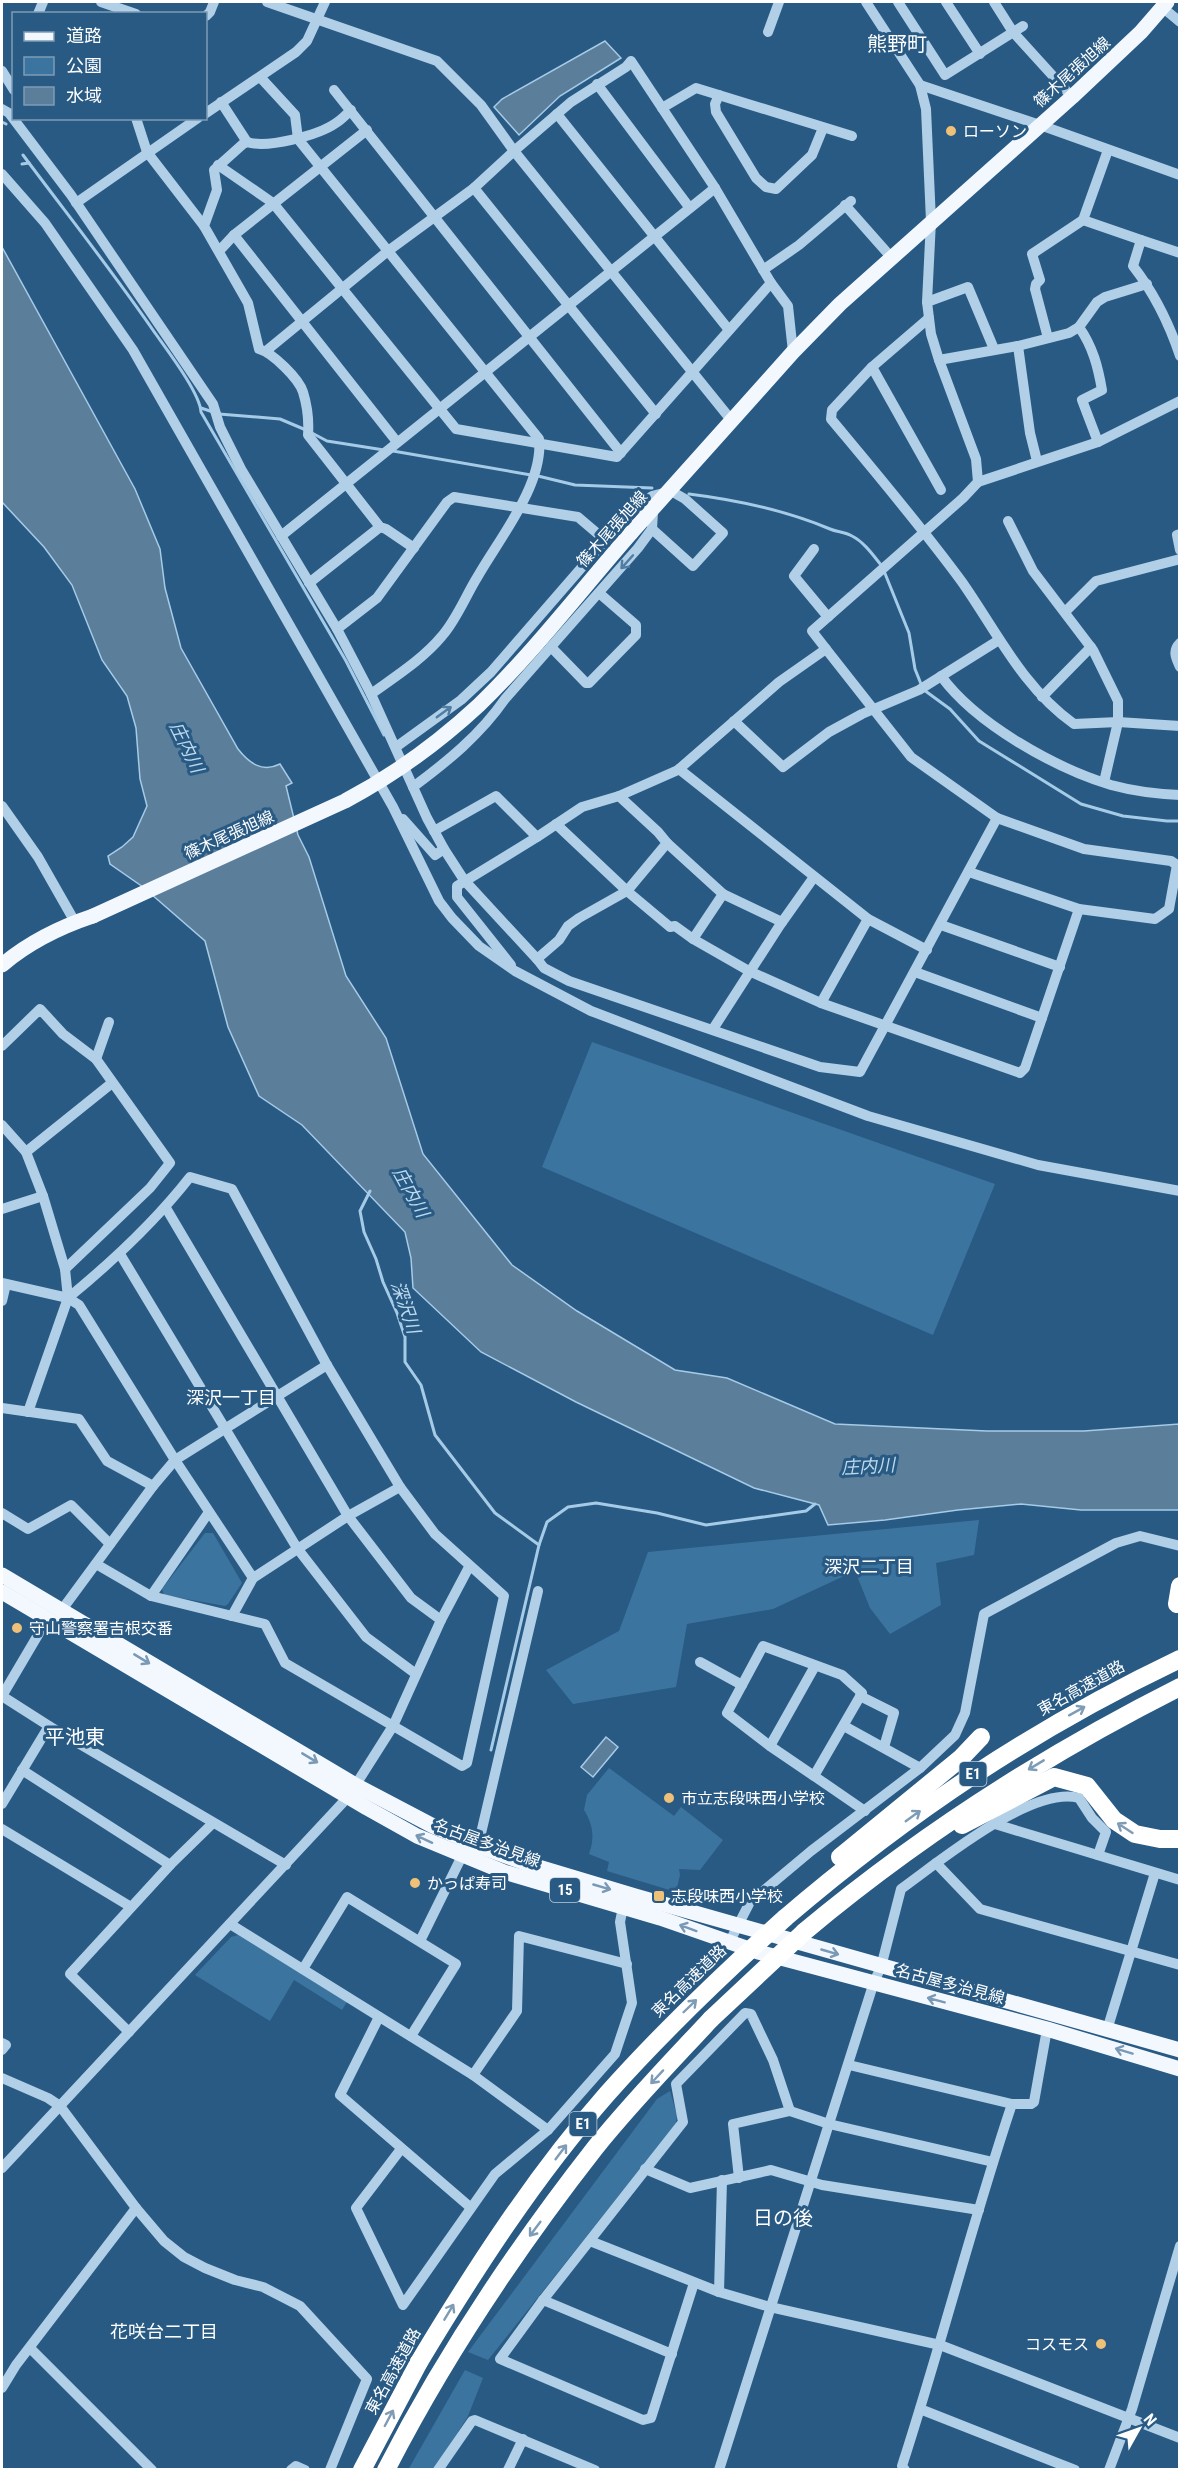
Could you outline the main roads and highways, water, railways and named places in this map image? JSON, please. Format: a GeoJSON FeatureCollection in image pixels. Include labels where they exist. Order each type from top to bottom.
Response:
{"type":"FeatureCollection","features":[{"type":"Feature","properties":{"kind":"highway","name":"東名高速道路"},"geometry":{"type":"LineString","coordinates":[[362,2469],[419,2362],[461,2293],[520,2206],[564,2147],[671,2024],[782,1916],[951,1788],[1068,1716],[1179,1659]]}},
{"type":"Feature","properties":{"kind":"highway","name":"E1"},"geometry":{"type":"LineString","coordinates":[[386,2469],[437,2375],[471,2320],[524,2243],[596,2147],[711,2019],[804,1932],[867,1880],[922,1839],[1024,1772],[1078,1740],[1179,1687]]}},
{"type":"Feature","properties":{"kind":"highway"},"geometry":{"type":"LineString","coordinates":[[782,1916],[850,1849],[961,1758],[981,1737]]}},
{"type":"Feature","properties":{"kind":"highway"},"geometry":{"type":"LineString","coordinates":[[867,1880],[1000,1803],[1054,1777],[1087,1786],[1114,1820],[1135,1834],[1160,1839],[1179,1839]]}},
{"type":"Feature","properties":{"kind":"main road","name":"篠木尾張旭線"},"geometry":{"type":"LineString","coordinates":[[2,965],[21,950],[75,922],[93,916],[345,801],[381,782],[421,754],[461,721],[497,686],[793,351],[891,256],[1072,97],[1142,32],[1165,4]]}},
{"type":"Feature","properties":{"kind":"main road","name":"名古屋多治見線"},"geometry":{"type":"LineString","coordinates":[[2,1575],[54,1615]]}},
{"type":"Feature","properties":{"kind":"main road","name":"名古屋多治見線"},"geometry":{"type":"LineString","coordinates":[[2,1592],[54,1615],[353,1792],[417,1836],[462,1856],[504,1872],[623,1907],[729,1943],[1047,2029],[1179,2069]]}},
{"type":"Feature","properties":{"kind":"main road","name":"名古屋多治見線"},"geometry":{"type":"LineString","coordinates":[[353,1792],[478,1846],[548,1871],[1179,2050]]}},
{"type":"Feature","properties":{"kind":"water"},"geometry":{"type":"Polygon","coordinates":[[[605,41],[621,58],[560,96],[519,135],[494,107],[502,99],[605,41]]]}},
{"type":"Feature","properties":{"kind":"water","name":"庄内川"},"geometry":{"type":"Polygon","coordinates":[[[2,247],[135,489],[160,549],[165,588],[181,648],[238,749],[256,765],[273,767],[280,764],[292,783],[286,786],[298,835],[309,857],[346,976],[386,1038],[423,1154],[512,1265],[577,1311],[675,1370],[727,1378],[835,1424],[987,1431],[1084,1431],[1179,1424],[1179,1510],[1081,1510],[1021,1504],[828,1525],[819,1505],[754,1488],[576,1402],[481,1352],[413,1288],[411,1258],[405,1232],[302,1125],[259,1096],[228,1027],[205,941],[143,887],[110,864],[108,856],[133,837],[147,806],[140,779],[136,728],[127,696],[102,660],[72,585],[44,547],[2,502],[2,247]]]}},
{"type":"Feature","properties":{"kind":"water"},"geometry":{"type":"Polygon","coordinates":[[[606,1737],[618,1747],[593,1777],[581,1767],[606,1737]]]}},
{"type":"Feature","properties":{"kind":"waterway"},"geometry":{"type":"LineString","coordinates":[[2,122],[6,124]]}},
{"type":"Feature","properties":{"kind":"waterway"},"geometry":{"type":"LineString","coordinates":[[23,155],[123,288],[182,372],[195,394],[201,412],[346,661],[384,735]]}},
{"type":"Feature","properties":{"kind":"waterway"},"geometry":{"type":"LineString","coordinates":[[22,164],[29,163]]}},
{"type":"Feature","properties":{"kind":"waterway"},"geometry":{"type":"LineString","coordinates":[[201,408],[213,412]]}},
{"type":"Feature","properties":{"kind":"waterway"},"geometry":{"type":"LineString","coordinates":[[219,414],[280,419],[306,430]]}},
{"type":"Feature","properties":{"kind":"waterway"},"geometry":{"type":"LineString","coordinates":[[312,433],[327,441],[384,450]]}},
{"type":"Feature","properties":{"kind":"waterway"},"geometry":{"type":"LineString","coordinates":[[393,451],[531,475]]}},
{"type":"Feature","properties":{"kind":"waterway"},"geometry":{"type":"LineString","coordinates":[[538,476],[575,485],[652,488]]}},
{"type":"Feature","properties":{"kind":"waterway"},"geometry":{"type":"LineString","coordinates":[[689,494],[761,507],[796,516],[847,534],[864,545],[881,565]]}},
{"type":"Feature","properties":{"kind":"waterway"},"geometry":{"type":"LineString","coordinates":[[884,571],[909,633],[915,669],[921,684]]}},
{"type":"Feature","properties":{"kind":"waterway"},"geometry":{"type":"LineString","coordinates":[[924,690],[950,709],[979,741],[1081,804],[1123,816],[1180,821]]}},
{"type":"Feature","properties":{"kind":"waterway","name":"深沢川"},"geometry":{"type":"LineString","coordinates":[[370,1191],[360,1211],[364,1232],[397,1313],[405,1337],[405,1362],[421,1385],[435,1435],[495,1513],[539,1545],[491,1750]]}},
{"type":"Feature","properties":{"kind":"waterway","name":"深沢川"},"geometry":{"type":"LineString","coordinates":[[539,1545],[547,1522],[568,1507],[596,1503],[657,1513],[706,1525],[806,1511],[815,1504]]}},
{"type":"Feature","properties":{"kind":"place","name":"ローソン"},"geometry":{"type":"Point","coordinates":[951,131]}},
{"type":"Feature","properties":{"kind":"place","name":"守山警察署吉根交番"},"geometry":{"type":"Point","coordinates":[17,1628]}},
{"type":"Feature","properties":{"kind":"place","name":"市立志段味西小学校"},"geometry":{"type":"Point","coordinates":[669,1798]}},
{"type":"Feature","properties":{"kind":"place","name":"かっぱ寿司"},"geometry":{"type":"Point","coordinates":[415,1883]}},
{"type":"Feature","properties":{"kind":"place","name":"志段味西小学校"},"geometry":{"type":"Point","coordinates":[659,1896]}},
{"type":"Feature","properties":{"kind":"place","name":"コスモス"},"geometry":{"type":"Point","coordinates":[1101,2344]}},
{"type":"Feature","properties":{"kind":"district","name":"熊野町"},"geometry":{"type":"Point","coordinates":[897,44]}},
{"type":"Feature","properties":{"kind":"district","name":"深沢一丁目"},"geometry":{"type":"Point","coordinates":[231,1397]}},
{"type":"Feature","properties":{"kind":"district","name":"深沢二丁目"},"geometry":{"type":"Point","coordinates":[869,1566]}},
{"type":"Feature","properties":{"kind":"district","name":"平池東"},"geometry":{"type":"Point","coordinates":[75,1737]}},
{"type":"Feature","properties":{"kind":"district","name":"日の後"},"geometry":{"type":"Point","coordinates":[783,2218]}},
{"type":"Feature","properties":{"kind":"district","name":"花咲台二丁目"},"geometry":{"type":"Point","coordinates":[164,2331]}}]}
